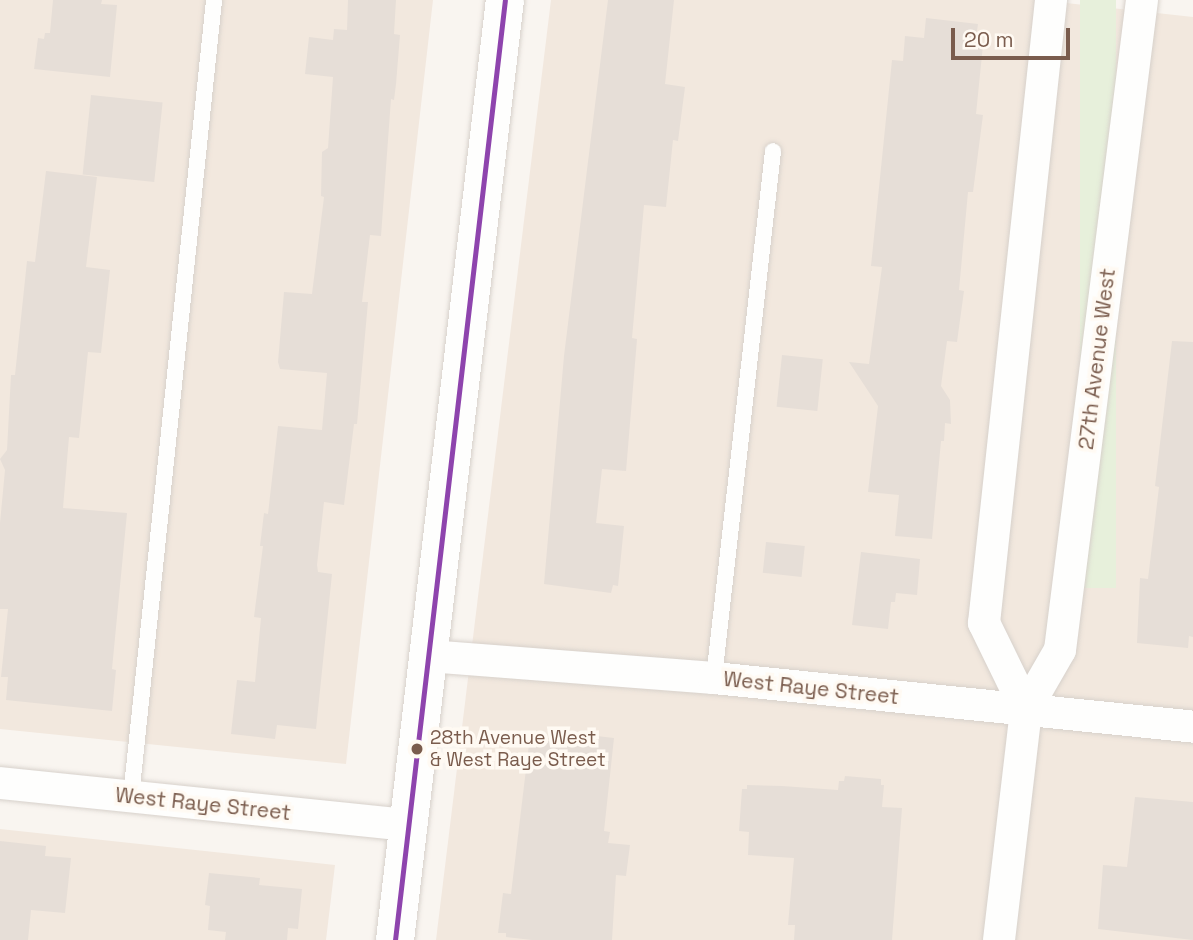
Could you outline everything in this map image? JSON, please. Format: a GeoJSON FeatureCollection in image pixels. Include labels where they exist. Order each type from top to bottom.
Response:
{"type":"FeatureCollection","features":[{"type":"Feature","properties":{"kind":"street"},"geometry":{"type":"LineString","coordinates":[[395,940],[505,0]]}},
{"type":"Feature","properties":{"kind":"street"},"geometry":{"type":"LineString","coordinates":[[1026,709],[984,623],[1051,0]]}},
{"type":"Feature","properties":{"kind":"street","name":"27th Avenue West"},"geometry":{"type":"LineString","coordinates":[[999,940],[1026,709],[1059,650],[1142,0]]}},
{"type":"Feature","properties":{"kind":"street","name":"West Raye Street"},"geometry":{"type":"LineString","coordinates":[[428,656],[714,678],[1193,727]]}},
{"type":"Feature","properties":{"kind":"street","name":"West Raye Street"},"geometry":{"type":"LineString","coordinates":[[0,783],[407,825]]}},
{"type":"Feature","properties":{"kind":"lane"},"geometry":{"type":"LineString","coordinates":[[131,797],[214,0]]}},
{"type":"Feature","properties":{"kind":"lane"},"geometry":{"type":"LineString","coordinates":[[714,678],[774,151]]}},
{"type":"Feature","properties":{"kind":"shaded area"},"geometry":{"type":"Polygon","coordinates":[[[0,0],[433,0],[346,764],[0,729],[0,0]]]}},
{"type":"Feature","properties":{"kind":"shaded area"},"geometry":{"type":"Polygon","coordinates":[[[551,0],[1039,0],[1193,17],[1193,940],[436,940],[551,0]]]}},
{"type":"Feature","properties":{"kind":"shaded area"},"geometry":{"type":"Polygon","coordinates":[[[0,829],[335,865],[326,940],[0,940],[0,829]]]}},
{"type":"Feature","properties":{"kind":"green space"},"geometry":{"type":"Polygon","coordinates":[[[1080,0],[1116,0],[1116,588],[1080,588],[1080,0]]]}},
{"type":"Feature","properties":{"kind":"building"},"geometry":{"type":"Polygon","coordinates":[[[53,0],[102,0],[101,4],[117,5],[110,77],[34,69],[38,38],[44,39],[45,33],[50,33],[53,0]]]}},
{"type":"Feature","properties":{"kind":"building"},"geometry":{"type":"Polygon","coordinates":[[[348,0],[396,0],[394,34],[400,35],[394,100],[391,99],[381,236],[370,235],[362,302],[368,302],[357,424],[354,424],[344,505],[324,502],[317,565],[318,572],[332,574],[316,729],[277,725],[275,739],[231,734],[237,680],[255,682],[261,618],[254,617],[263,546],[260,546],[264,513],[268,514],[278,426],[322,430],[327,373],[280,369],[278,362],[284,292],[312,294],[324,197],[321,196],[322,152],[328,148],[333,77],[305,74],[309,37],[333,40],[334,29],[347,30],[348,0]]]}},
{"type":"Feature","properties":{"kind":"building"},"geometry":{"type":"Polygon","coordinates":[[[608,0],[674,0],[665,84],[685,87],[678,141],[673,140],[666,207],[644,205],[632,338],[637,339],[626,471],[602,469],[596,523],[624,526],[618,586],[613,585],[611,593],[544,584],[564,356],[608,0]]]}},
{"type":"Feature","properties":{"kind":"building"},"geometry":{"type":"Polygon","coordinates":[[[926,18],[978,24],[975,44],[983,45],[976,114],[983,115],[973,192],[968,192],[959,290],[964,291],[957,342],[947,341],[941,386],[950,400],[951,424],[945,423],[944,441],[941,441],[932,539],[895,536],[899,495],[868,492],[878,406],[849,362],[869,364],[882,267],[871,266],[892,60],[903,61],[905,36],[924,38],[926,18]]]}},
{"type":"Feature","properties":{"kind":"building"},"geometry":{"type":"Polygon","coordinates":[[[91,95],[163,103],[154,182],[83,175],[91,95]]]}},
{"type":"Feature","properties":{"kind":"building"},"geometry":{"type":"Polygon","coordinates":[[[46,171],[97,177],[86,267],[110,270],[101,353],[88,352],[79,438],[69,437],[63,508],[127,513],[112,669],[116,670],[112,711],[6,700],[8,677],[1,677],[8,609],[0,609],[0,523],[5,470],[0,459],[7,450],[11,375],[15,375],[27,261],[35,262],[46,171]]]}},
{"type":"Feature","properties":{"kind":"building"},"geometry":{"type":"Polygon","coordinates":[[[1172,341],[1193,342],[1193,637],[1189,636],[1188,648],[1137,643],[1140,578],[1148,579],[1159,487],[1155,486],[1172,341]]]}},
{"type":"Feature","properties":{"kind":"building"},"geometry":{"type":"Polygon","coordinates":[[[782,355],[823,359],[817,411],[777,407],[782,355]]]}},
{"type":"Feature","properties":{"kind":"building"},"geometry":{"type":"Polygon","coordinates":[[[766,542],[805,546],[802,577],[763,573],[766,542]]]}},
{"type":"Feature","properties":{"kind":"building"},"geometry":{"type":"Polygon","coordinates":[[[861,552],[920,559],[917,595],[896,593],[895,602],[891,602],[888,629],[852,625],[861,552]]]}},
{"type":"Feature","properties":{"kind":"building"},"geometry":{"type":"Polygon","coordinates":[[[554,731],[614,738],[604,831],[610,832],[608,843],[630,845],[626,876],[616,875],[612,940],[532,940],[506,937],[506,933],[498,933],[503,893],[511,894],[530,736],[553,739],[554,731]]]}},
{"type":"Feature","properties":{"kind":"building"},"geometry":{"type":"Polygon","coordinates":[[[845,776],[881,779],[881,785],[884,785],[882,807],[902,808],[892,940],[794,940],[795,925],[788,925],[794,858],[748,855],[749,832],[739,831],[742,789],[747,789],[747,785],[838,790],[839,781],[844,781],[845,776]]]}},
{"type":"Feature","properties":{"kind":"building"},"geometry":{"type":"Polygon","coordinates":[[[1135,797],[1193,802],[1193,940],[1098,929],[1103,865],[1127,867],[1135,797]]]}},
{"type":"Feature","properties":{"kind":"building"},"geometry":{"type":"Polygon","coordinates":[[[0,841],[46,846],[45,856],[71,858],[65,913],[31,910],[28,940],[0,940],[0,841]]]}},
{"type":"Feature","properties":{"kind":"building"},"geometry":{"type":"Polygon","coordinates":[[[209,873],[260,878],[259,885],[302,889],[298,929],[288,928],[287,940],[225,940],[226,932],[208,930],[210,906],[205,905],[209,873]]]}},
{"type":"Feature","properties":{"kind":"transit line"},"geometry":{"type":"LineString","coordinates":[[395,940],[505,0]]}},
{"type":"Feature","properties":{"kind":"place","name":"28th Avenue West & West Raye Street"},"geometry":{"type":"Point","coordinates":[417,749]}}]}
